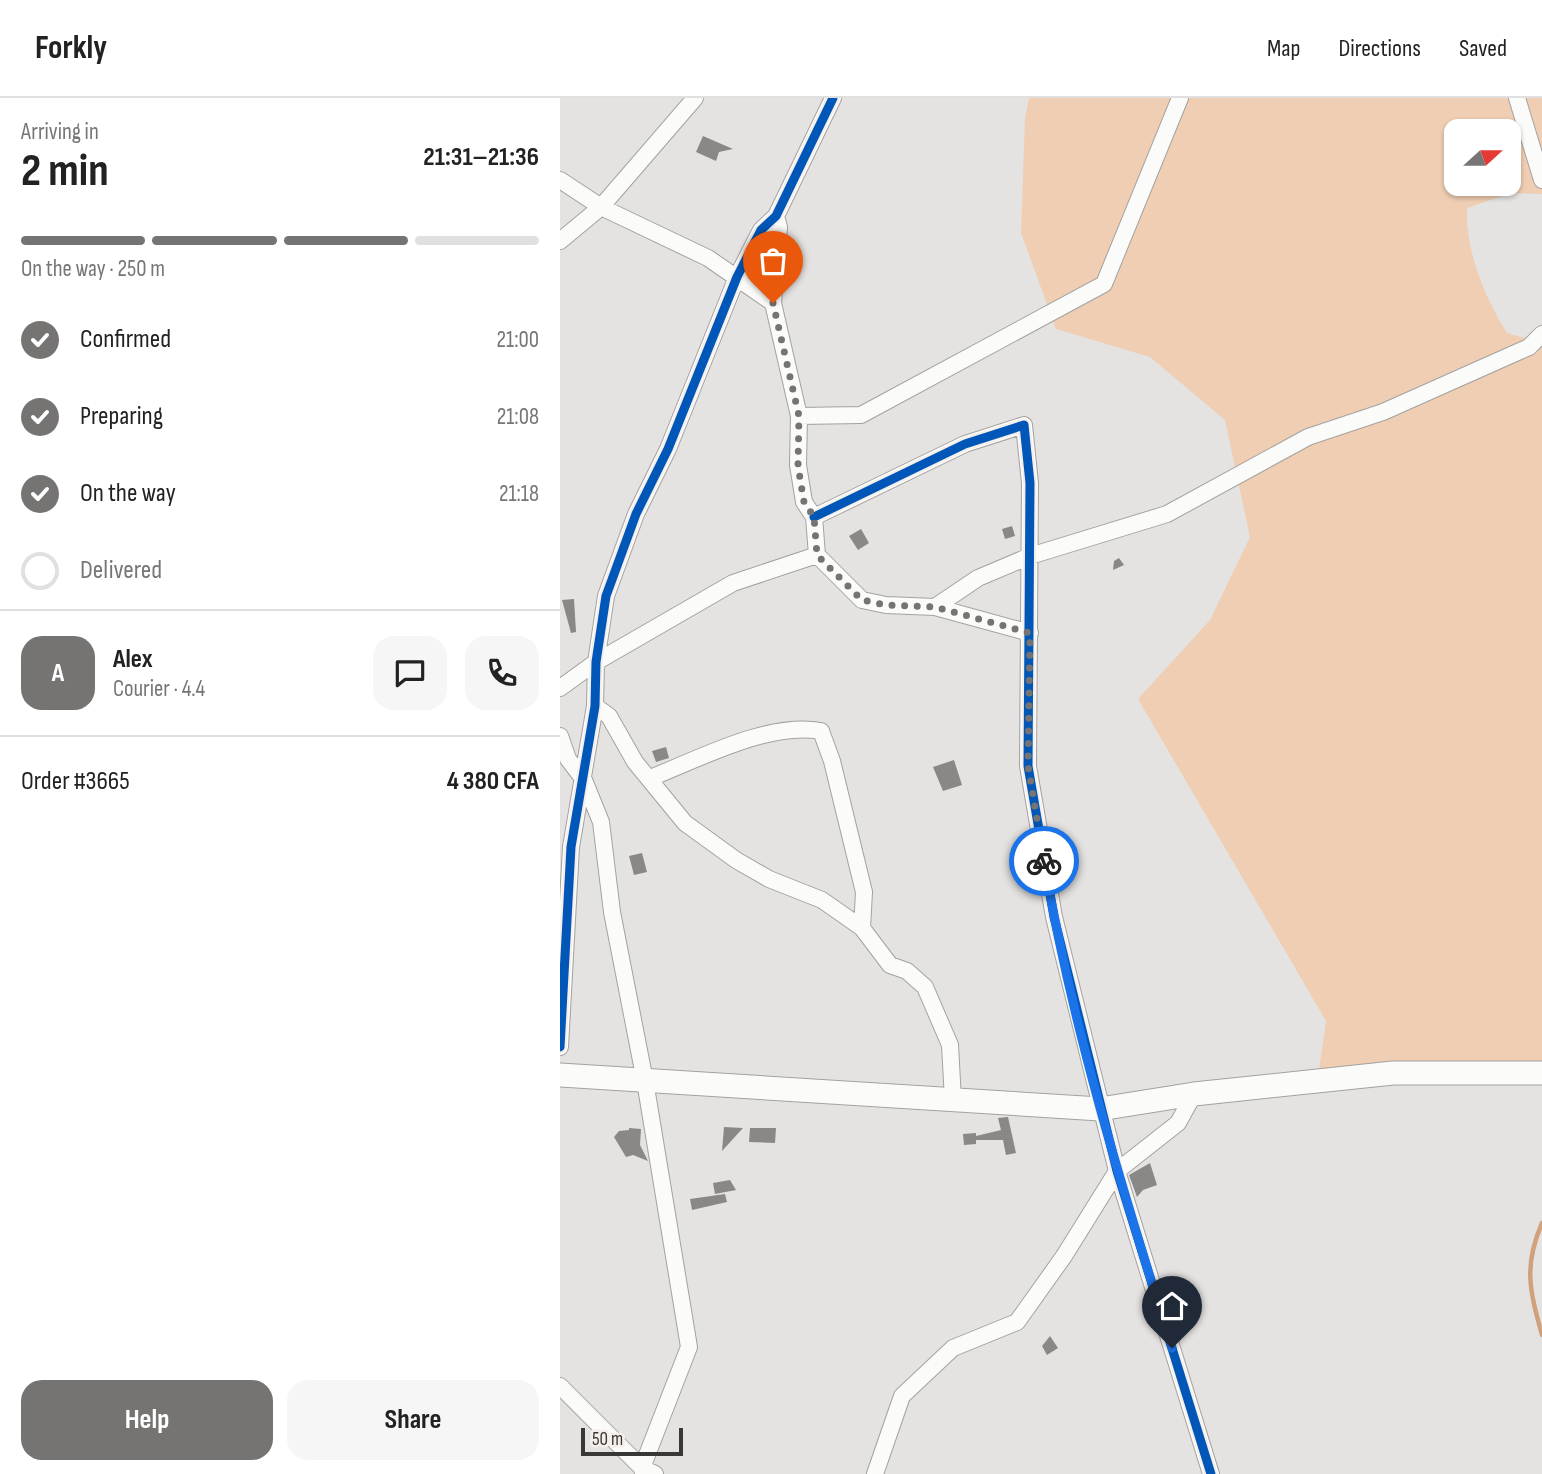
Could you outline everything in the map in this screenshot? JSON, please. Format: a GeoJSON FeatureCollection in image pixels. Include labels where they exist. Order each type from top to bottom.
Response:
{"type":"FeatureCollection","features":[{"type":"Feature","properties":{"kind":"main road"},"geometry":{"type":"LineString","coordinates":[[560,1075],[1100,1109],[1194,1094],[1393,1073],[1542,1073]]}},
{"type":"Feature","properties":{"kind":"street"},"geometry":{"type":"LineString","coordinates":[[560,242],[601,207],[695,98]]}},
{"type":"Feature","properties":{"kind":"street"},"geometry":{"type":"LineString","coordinates":[[560,1047],[571,847],[595,706],[596,662],[606,596],[636,514],[668,449],[737,277],[761,230],[776,216],[833,98]]}},
{"type":"Feature","properties":{"kind":"street"},"geometry":{"type":"LineString","coordinates":[[799,416],[861,415],[1104,284],[1180,98]]}},
{"type":"Feature","properties":{"kind":"street"},"geometry":{"type":"LineString","coordinates":[[1517,98],[1542,180]]}},
{"type":"Feature","properties":{"kind":"street"},"geometry":{"type":"LineString","coordinates":[[560,180],[601,207],[708,258],[773,303]]}},
{"type":"Feature","properties":{"kind":"street"},"geometry":{"type":"LineString","coordinates":[[776,216],[779,227],[773,303],[799,416],[798,466],[804,502],[814,517],[817,555],[862,600],[886,605],[935,607],[1030,633]]}},
{"type":"Feature","properties":{"kind":"street"},"geometry":{"type":"LineString","coordinates":[[935,607],[978,578],[1030,556],[1167,514],[1308,437],[1383,412],[1529,347],[1542,334]]}},
{"type":"Feature","properties":{"kind":"street"},"geometry":{"type":"LineString","coordinates":[[814,517],[965,444],[1024,425],[1030,483],[1028,766],[1054,917],[1117,1171],[1212,1474]]}},
{"type":"Feature","properties":{"kind":"street"},"geometry":{"type":"LineString","coordinates":[[560,688],[596,662],[733,583],[817,555]]}},
{"type":"Feature","properties":{"kind":"street"},"geometry":{"type":"LineString","coordinates":[[595,706],[609,716],[635,762],[685,823],[736,860],[769,879],[822,900],[862,928],[890,965],[907,971],[925,987],[950,1045],[953,1100]]}},
{"type":"Feature","properties":{"kind":"street"},"geometry":{"type":"LineString","coordinates":[[650,778],[767,733],[810,729],[821,731],[832,761],[864,892],[862,928]]}},
{"type":"Feature","properties":{"kind":"street"},"geometry":{"type":"LineString","coordinates":[[560,736],[568,759],[584,780],[601,822],[612,912],[645,1081],[689,1347],[647,1472],[560,1386]]}},
{"type":"Feature","properties":{"kind":"street"},"geometry":{"type":"LineString","coordinates":[[874,1474],[902,1396],[953,1348],[1017,1322],[1064,1256],[1117,1171],[1178,1124],[1194,1094]]}},
{"type":"Feature","properties":{"kind":"shaded area"},"geometry":{"type":"Polygon","coordinates":[[[1029,98],[1542,98],[1542,194],[1521,193],[1521,119],[1444,119],[1444,196],[1502,196],[1467,208],[1473,257],[1484,289],[1507,333],[1542,343],[1542,1065],[1319,1070],[1326,1021],[1138,699],[1210,620],[1250,537],[1225,420],[1150,357],[1056,329],[1021,233],[1025,118],[1029,98]]]}},
{"type":"Feature","properties":{"kind":"building"},"geometry":{"type":"Polygon","coordinates":[[[703,136],[733,149],[719,152],[716,161],[696,152],[703,136]]]}},
{"type":"Feature","properties":{"kind":"building"},"geometry":{"type":"Polygon","coordinates":[[[1012,526],[1015,536],[1005,539],[1002,529],[1012,526]]]}},
{"type":"Feature","properties":{"kind":"building"},"geometry":{"type":"Polygon","coordinates":[[[861,529],[869,543],[858,550],[849,536],[861,529]]]}},
{"type":"Feature","properties":{"kind":"building"},"geometry":{"type":"Polygon","coordinates":[[[1119,558],[1124,565],[1113,570],[1114,561],[1119,558]]]}},
{"type":"Feature","properties":{"kind":"building"},"geometry":{"type":"Polygon","coordinates":[[[574,599],[576,632],[571,633],[562,600],[574,599]]]}},
{"type":"Feature","properties":{"kind":"building"},"geometry":{"type":"Polygon","coordinates":[[[666,747],[669,758],[656,762],[652,751],[666,747]]]}},
{"type":"Feature","properties":{"kind":"building"},"geometry":{"type":"Polygon","coordinates":[[[954,760],[962,785],[943,791],[933,767],[954,760]]]}},
{"type":"Feature","properties":{"kind":"building"},"geometry":{"type":"Polygon","coordinates":[[[642,853],[647,872],[634,875],[629,856],[642,853]]]}},
{"type":"Feature","properties":{"kind":"building"},"geometry":{"type":"Polygon","coordinates":[[[1008,1117],[1016,1153],[1006,1155],[1003,1140],[976,1140],[976,1144],[964,1145],[963,1134],[976,1133],[976,1136],[1001,1130],[998,1118],[1008,1117]]]}},
{"type":"Feature","properties":{"kind":"building"},"geometry":{"type":"Polygon","coordinates":[[[724,1127],[743,1128],[722,1151],[724,1127]]]}},
{"type":"Feature","properties":{"kind":"building"},"geometry":{"type":"Polygon","coordinates":[[[750,1128],[776,1128],[775,1143],[749,1142],[750,1128]]]}},
{"type":"Feature","properties":{"kind":"building"},"geometry":{"type":"Polygon","coordinates":[[[641,1129],[640,1145],[648,1161],[633,1155],[626,1157],[614,1137],[619,1131],[641,1129]]]}},
{"type":"Feature","properties":{"kind":"building"},"geometry":{"type":"Polygon","coordinates":[[[1150,1163],[1157,1185],[1143,1190],[1137,1197],[1129,1175],[1150,1163]]]}},
{"type":"Feature","properties":{"kind":"building"},"geometry":{"type":"Polygon","coordinates":[[[730,1180],[736,1190],[715,1194],[713,1183],[730,1180]]]}},
{"type":"Feature","properties":{"kind":"building"},"geometry":{"type":"Polygon","coordinates":[[[725,1194],[727,1202],[692,1210],[690,1199],[725,1194]]]}},
{"type":"Feature","properties":{"kind":"building"},"geometry":{"type":"Polygon","coordinates":[[[1050,1336],[1058,1348],[1047,1355],[1042,1346],[1050,1336]]]}},
{"type":"Feature","properties":{"kind":"waterway"},"geometry":{"type":"LineString","coordinates":[[1542,1223],[1530,1266],[1534,1305],[1542,1335]]}},
{"type":"Feature","properties":{"kind":"cycle path"},"geometry":{"type":"LineString","coordinates":[[560,1047],[571,847],[595,706],[596,662],[606,596],[636,514],[668,449],[737,277],[761,230],[776,216],[833,98]]}},
{"type":"Feature","properties":{"kind":"cycle path"},"geometry":{"type":"LineString","coordinates":[[814,517],[965,444],[1024,425],[1030,483],[1028,766],[1054,917],[1117,1171],[1211,1474]]}},
{"type":"Feature","properties":{"kind":"way so far"},"geometry":{"type":"LineString","coordinates":[[773,303],[799,416],[798,466],[804,502],[814,517],[817,555],[862,600],[886,605],[935,607],[1030,633],[1028,766],[1044,861]]}},
{"type":"Feature","properties":{"kind":"route"},"geometry":{"type":"LineString","coordinates":[[1044,861],[1054,917],[1100,1109],[1172,1348]]}}]}
